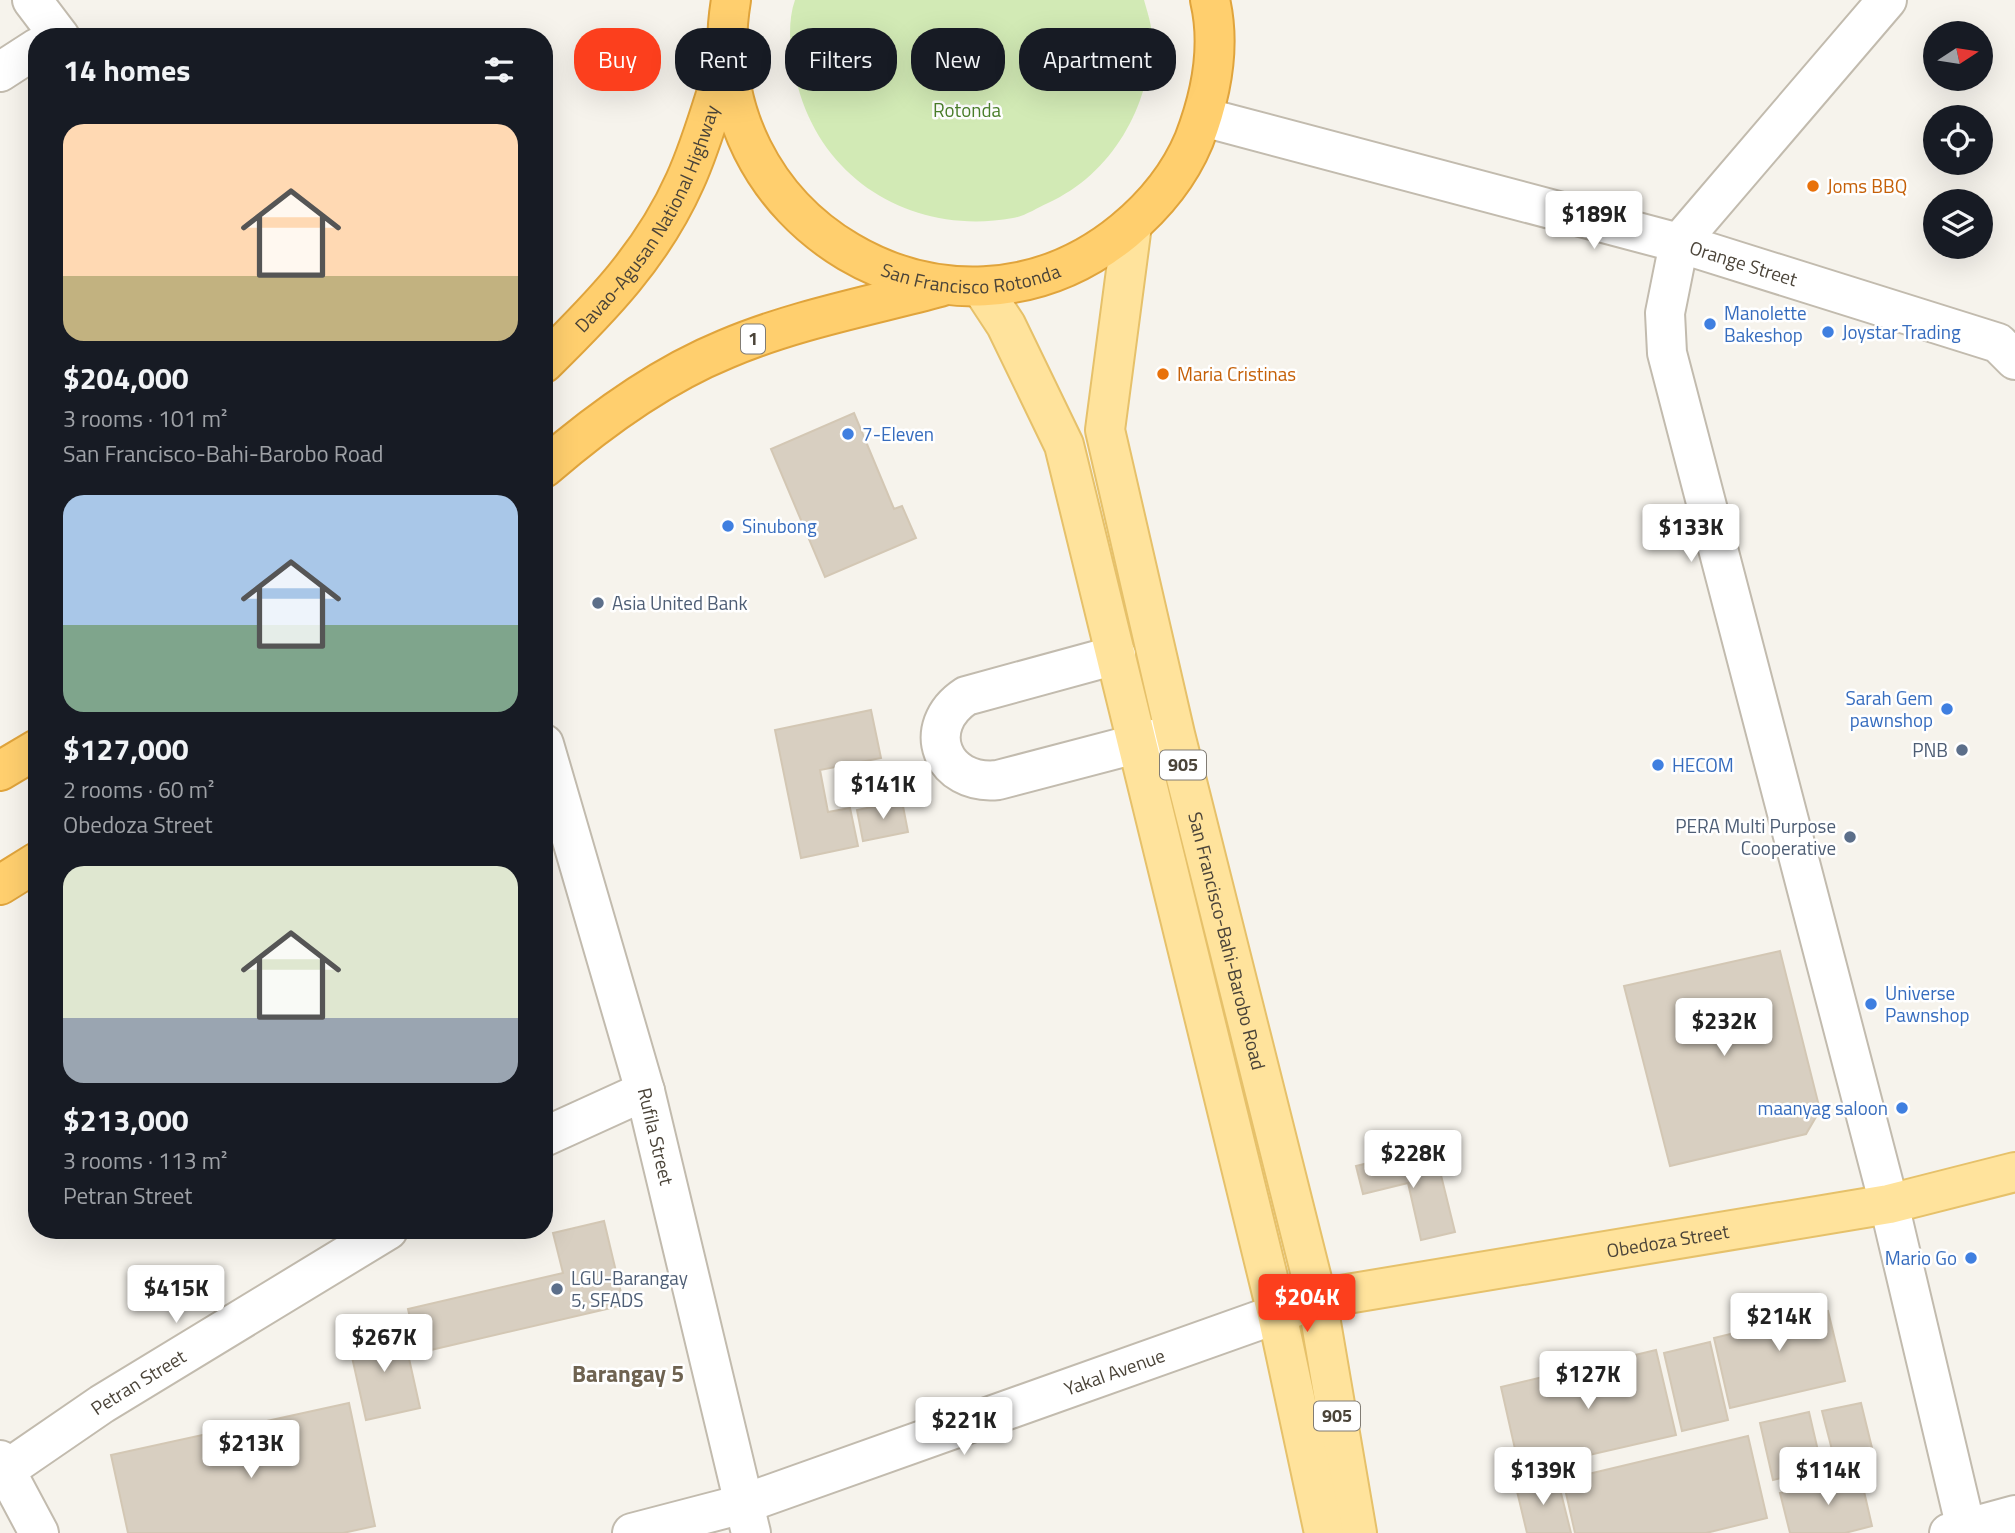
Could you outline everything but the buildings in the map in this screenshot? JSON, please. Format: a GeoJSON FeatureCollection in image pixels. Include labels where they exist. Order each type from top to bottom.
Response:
{"type":"FeatureCollection","features":[{"type":"Feature","properties":{"kind":"highway","name":"San Francisco Rotonda"},"geometry":{"type":"LineString","coordinates":[[730,28],[731,0]]}},
{"type":"Feature","properties":{"kind":"highway","name":"San Francisco Rotonda"},"geometry":{"type":"LineString","coordinates":[[733,91],[748,141],[769,179],[796,212],[828,240],[865,262],[905,278],[963,287],[1026,281],[1078,262],[1106,246],[1155,202],[1175,176],[1203,117],[1212,81],[1212,2]]}},
{"type":"Feature","properties":{"kind":"highway","name":"Davao-Agusan National Highway"},"geometry":{"type":"LineString","coordinates":[[553,354],[611,298],[652,243],[686,180],[717,91]]}},
{"type":"Feature","properties":{"kind":"highway","name":"1"},"geometry":{"type":"LineString","coordinates":[[553,460],[579,438],[645,394],[725,349],[797,324],[963,287]]}},
{"type":"Feature","properties":{"kind":"highway"},"geometry":{"type":"LineString","coordinates":[[0,771],[28,754]]}},
{"type":"Feature","properties":{"kind":"highway"},"geometry":{"type":"LineString","coordinates":[[0,885],[28,868]]}},
{"type":"Feature","properties":{"kind":"main road","name":"San Francisco-Bahi-Barobo Road"},"geometry":{"type":"LineString","coordinates":[[1132,225],[1105,430],[1157,738],[1325,1533]]}},
{"type":"Feature","properties":{"kind":"main road","name":"San Francisco-Bahi-Barobo Road"},"geometry":{"type":"LineString","coordinates":[[963,287],[1006,326],[1064,445],[1116,655],[1157,738],[1317,1299],[1357,1533]]}},
{"type":"Feature","properties":{"kind":"main road","name":"Obedoza Street"},"geometry":{"type":"LineString","coordinates":[[1317,1299],[1889,1204],[2015,1172]]}},
{"type":"Feature","properties":{"kind":"main road","name":"Yakal Avenue"},"geometry":{"type":"LineString","coordinates":[[1277,1314],[1317,1299]]}},
{"type":"Feature","properties":{"kind":"street"},"geometry":{"type":"LineString","coordinates":[[32,0],[46,28]]}},
{"type":"Feature","properties":{"kind":"street"},"geometry":{"type":"LineString","coordinates":[[1886,0],[1679,243],[1665,313],[1667,353],[1889,1204],[1960,1531],[2015,1515]]}},
{"type":"Feature","properties":{"kind":"street"},"geometry":{"type":"LineString","coordinates":[[0,72],[28,54]]}},
{"type":"Feature","properties":{"kind":"street","name":"Orange Street"},"geometry":{"type":"LineString","coordinates":[[1203,117],[1679,243],[2009,343]]}},
{"type":"Feature","properties":{"kind":"street"},"geometry":{"type":"LineString","coordinates":[[1116,655],[966,696],[953,705],[944,718],[942,749],[958,772],[984,781],[1157,738]]}},
{"type":"Feature","properties":{"kind":"street","name":"Rufila Street"},"geometry":{"type":"LineString","coordinates":[[553,775],[645,1091],[747,1519]]}},
{"type":"Feature","properties":{"kind":"street"},"geometry":{"type":"LineString","coordinates":[[553,1133],[645,1091]]}},
{"type":"Feature","properties":{"kind":"street","name":"Petran Street"},"geometry":{"type":"LineString","coordinates":[[2,1468],[373,1239]]}},
{"type":"Feature","properties":{"kind":"street","name":"Yakal Avenue"},"geometry":{"type":"LineString","coordinates":[[632,1533],[747,1519],[1277,1314]]}},
{"type":"Feature","properties":{"kind":"street"},"geometry":{"type":"LineString","coordinates":[[2,1468],[38,1533]]}},
{"type":"Feature","properties":{"kind":"green space","name":"Rotonda"},"geometry":{"type":"Polygon","coordinates":[[[795,0],[1144,0],[1151,28],[1019,28],[1019,91],[1143,91],[1135,113],[1109,156],[1091,175],[1071,190],[1022,216],[978,221],[944,219],[912,211],[882,197],[855,179],[832,155],[814,127],[799,91],[897,91],[897,28],[790,28],[795,0]]]}},
{"type":"Feature","properties":{"kind":"place","name":"Joms BBQ"},"geometry":{"type":"Point","coordinates":[1813,186]}},
{"type":"Feature","properties":{"kind":"place","name":"Manolette Bakeshop"},"geometry":{"type":"Point","coordinates":[1710,324]}},
{"type":"Feature","properties":{"kind":"place","name":"Joystar Trading"},"geometry":{"type":"Point","coordinates":[1828,332]}},
{"type":"Feature","properties":{"kind":"place","name":"Maria Cristinas"},"geometry":{"type":"Point","coordinates":[1163,374]}},
{"type":"Feature","properties":{"kind":"place","name":"7-Eleven"},"geometry":{"type":"Point","coordinates":[848,434]}},
{"type":"Feature","properties":{"kind":"place","name":"Sinubong"},"geometry":{"type":"Point","coordinates":[728,526]}},
{"type":"Feature","properties":{"kind":"place","name":"Asia United Bank"},"geometry":{"type":"Point","coordinates":[598,603]}},
{"type":"Feature","properties":{"kind":"place","name":"Sarah Gem pawnshop"},"geometry":{"type":"Point","coordinates":[1947,709]}},
{"type":"Feature","properties":{"kind":"place","name":"PNB"},"geometry":{"type":"Point","coordinates":[1962,750]}},
{"type":"Feature","properties":{"kind":"place","name":"HECOM"},"geometry":{"type":"Point","coordinates":[1658,765]}},
{"type":"Feature","properties":{"kind":"place","name":"PERA Multi Purpose Cooperative"},"geometry":{"type":"Point","coordinates":[1850,837]}},
{"type":"Feature","properties":{"kind":"place","name":"Universe Pawnshop"},"geometry":{"type":"Point","coordinates":[1871,1004]}},
{"type":"Feature","properties":{"kind":"place","name":"maanyag saloon"},"geometry":{"type":"Point","coordinates":[1902,1108]}},
{"type":"Feature","properties":{"kind":"place","name":"Mario Go"},"geometry":{"type":"Point","coordinates":[1971,1258]}},
{"type":"Feature","properties":{"kind":"place","name":"LGU-Barangay 5, SFADS"},"geometry":{"type":"Point","coordinates":[557,1289]}},
{"type":"Feature","properties":{"kind":"district","name":"Barangay 5"},"geometry":{"type":"Point","coordinates":[628,1374]}}]}
